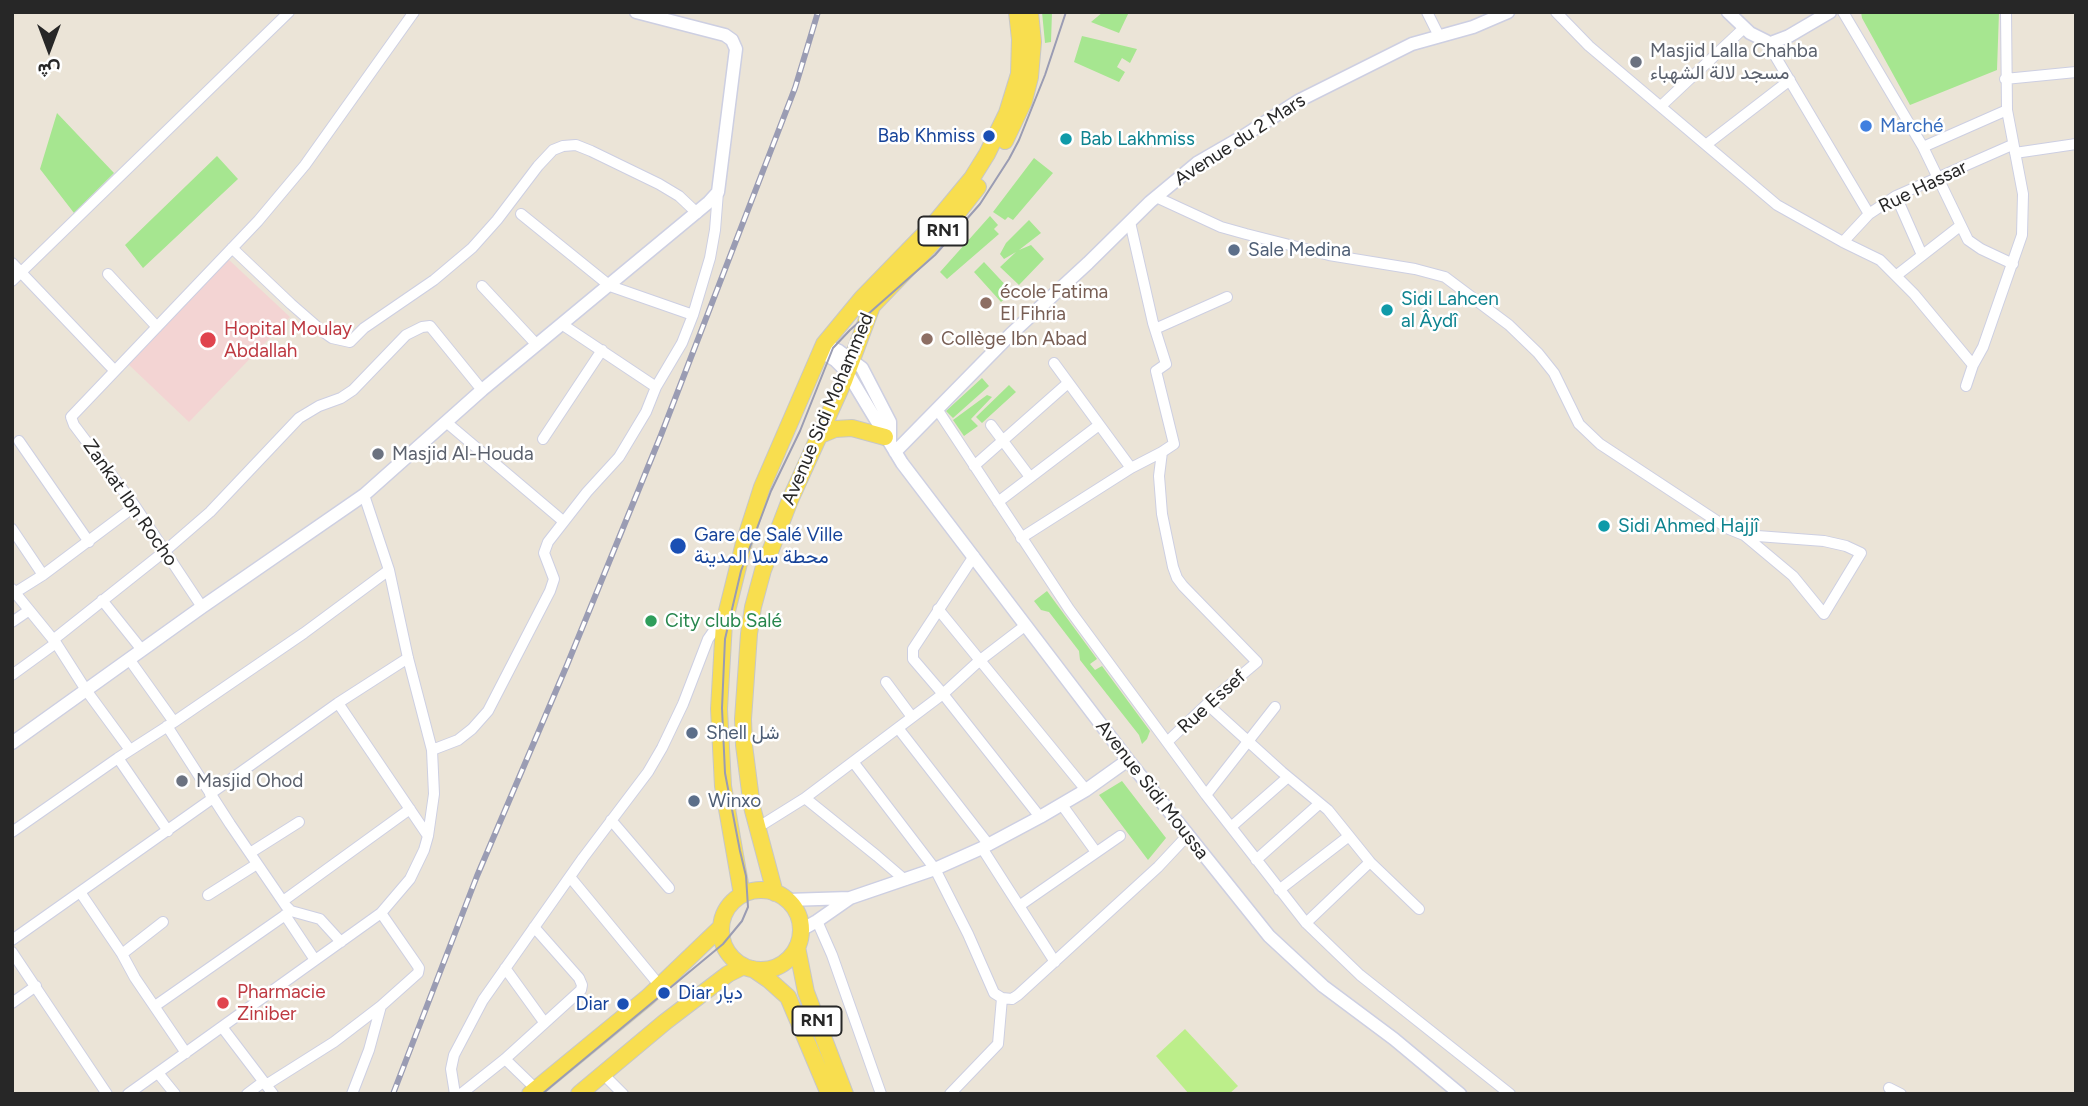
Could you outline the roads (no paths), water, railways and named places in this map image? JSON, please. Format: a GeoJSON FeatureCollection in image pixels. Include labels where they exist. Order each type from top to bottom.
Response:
{"type":"FeatureCollection","features":[{"type":"Feature","properties":{"kind":"main road","name":"Avenue Sidi Mohammed"},"geometry":{"type":"LineString","coordinates":[[742,895],[721,767],[719,699],[724,623],[744,543],[762,487],[822,348],[862,298],[933,225],[972,178],[987,154],[1007,113],[1019,74],[1020,39],[1017,12]]}},
{"type":"Feature","properties":{"kind":"main road","name":"Avenue Sidi Mohammed"},"geometry":{"type":"LineString","coordinates":[[781,897],[757,828],[747,774],[743,719],[753,607],[775,536],[818,436],[854,367],[872,306],[963,208],[994,161],[1017,119],[1024,101],[1032,61],[1030,12]]}},
{"type":"Feature","properties":{"kind":"main road"},"geometry":{"type":"LineString","coordinates":[[818,436],[835,429],[852,428],[890,444]]}},
{"type":"Feature","properties":{"kind":"main road"},"geometry":{"type":"LineString","coordinates":[[533,1091],[660,986],[721,927],[730,904],[742,895],[757,890],[781,897]]}},
{"type":"Feature","properties":{"kind":"main road","name":"RN1"},"geometry":{"type":"LineString","coordinates":[[781,897],[799,919],[801,930],[797,947],[806,992],[845,1094]]}},
{"type":"Feature","properties":{"kind":"main road","name":"RN1"},"geometry":{"type":"LineString","coordinates":[[721,927],[726,949],[734,959],[769,980],[788,997],[829,1094]]}},
{"type":"Feature","properties":{"kind":"main road"},"geometry":{"type":"LineString","coordinates":[[579,1094],[665,1022],[728,974],[749,967],[765,969],[777,966],[797,947]]}},
{"type":"Feature","properties":{"kind":"street"},"geometry":{"type":"LineString","coordinates":[[12,281],[289,12]]}},
{"type":"Feature","properties":{"kind":"street"},"geometry":{"type":"LineString","coordinates":[[12,262],[115,371],[232,248],[305,165],[414,12]]}},
{"type":"Feature","properties":{"kind":"street"},"geometry":{"type":"LineString","coordinates":[[432,750],[458,740],[488,711],[550,591],[554,576],[545,559],[545,547],[563,521],[619,457],[646,412],[656,387],[682,343],[712,248],[736,49],[732,40],[725,35],[636,12]]}},
{"type":"Feature","properties":{"kind":"street"},"geometry":{"type":"LineString","coordinates":[[1427,12],[1439,36]]}},
{"type":"Feature","properties":{"kind":"street","name":"Avenue du 2 Mars"},"geometry":{"type":"LineString","coordinates":[[890,444],[937,409],[1011,334],[1156,197],[1197,163],[1298,101],[1412,44],[1473,27],[1508,12]]}},
{"type":"Feature","properties":{"kind":"street"},"geometry":{"type":"LineString","coordinates":[[1556,12],[1589,46],[1777,205],[1876,257],[1897,275],[1973,365]]}},
{"type":"Feature","properties":{"kind":"street"},"geometry":{"type":"LineString","coordinates":[[1728,12],[1750,33],[1766,41],[1869,214]]}},
{"type":"Feature","properties":{"kind":"street"},"geometry":{"type":"LineString","coordinates":[[1768,44],[1789,36],[1830,12]]}},
{"type":"Feature","properties":{"kind":"street"},"geometry":{"type":"LineString","coordinates":[[1843,12],[1923,147],[1960,226],[1973,245],[2013,264]]}},
{"type":"Feature","properties":{"kind":"street"},"geometry":{"type":"LineString","coordinates":[[1966,386],[1983,347],[2022,235],[2023,194],[2007,110],[2006,12]]}},
{"type":"Feature","properties":{"kind":"street"},"geometry":{"type":"LineString","coordinates":[[1661,106],[1744,28]]}},
{"type":"Feature","properties":{"kind":"street"},"geometry":{"type":"LineString","coordinates":[[2005,79],[2076,72]]}},
{"type":"Feature","properties":{"kind":"street"},"geometry":{"type":"LineString","coordinates":[[1707,144],[1790,80]]}},
{"type":"Feature","properties":{"kind":"street"},"geometry":{"type":"LineString","coordinates":[[1923,147],[2007,110]]}},
{"type":"Feature","properties":{"kind":"street","name":"Rue Hassar"},"geometry":{"type":"LineString","coordinates":[[1843,242],[1869,214],[1896,196],[1939,177],[2014,149],[2075,143]]}},
{"type":"Feature","properties":{"kind":"street"},"geometry":{"type":"LineString","coordinates":[[232,248],[322,331],[332,338],[350,342],[364,328],[435,280],[472,248],[538,166],[553,150],[563,146],[569,144],[583,148],[659,184],[679,196],[697,212]]}},
{"type":"Feature","properties":{"kind":"street"},"geometry":{"type":"LineString","coordinates":[[12,743],[364,495],[482,390],[610,286],[718,192]]}},
{"type":"Feature","properties":{"kind":"street"},"geometry":{"type":"LineString","coordinates":[[1896,196],[1922,255]]}},
{"type":"Feature","properties":{"kind":"street"},"geometry":{"type":"LineString","coordinates":[[1156,197],[1221,227],[1329,256],[1433,273],[1451,281],[1521,335],[1554,373],[1578,424],[1600,444],[1729,529],[1744,535],[1824,541],[1861,553],[1824,614],[1793,576],[1744,535]]}},
{"type":"Feature","properties":{"kind":"street"},"geometry":{"type":"LineString","coordinates":[[521,214],[610,286],[693,315]]}},
{"type":"Feature","properties":{"kind":"street"},"geometry":{"type":"LineString","coordinates":[[1021,538],[1130,468],[1174,444],[1156,371],[1166,364],[1130,222]]}},
{"type":"Feature","properties":{"kind":"street"},"geometry":{"type":"LineString","coordinates":[[1897,275],[1960,226]]}},
{"type":"Feature","properties":{"kind":"street"},"geometry":{"type":"LineString","coordinates":[[108,274],[157,327]]}},
{"type":"Feature","properties":{"kind":"street"},"geometry":{"type":"LineString","coordinates":[[482,286],[537,345]]}},
{"type":"Feature","properties":{"kind":"street"},"geometry":{"type":"LineString","coordinates":[[1155,329],[1227,297]]}},
{"type":"Feature","properties":{"kind":"street"},"geometry":{"type":"LineString","coordinates":[[563,325],[656,387]]}},
{"type":"Feature","properties":{"kind":"street"},"geometry":{"type":"LineString","coordinates":[[12,675],[210,512],[299,418],[353,390],[406,335],[430,326],[482,390]]}},
{"type":"Feature","properties":{"kind":"street","name":"Avenue Sidi Moussa"},"geometry":{"type":"LineString","coordinates":[[822,348],[835,360],[854,367],[890,444],[1128,760],[1269,936],[1323,986],[1460,1094]]}},
{"type":"Feature","properties":{"kind":"street"},"geometry":{"type":"LineString","coordinates":[[543,439],[602,350]]}},
{"type":"Feature","properties":{"kind":"street"},"geometry":{"type":"LineString","coordinates":[[1054,363],[1130,468]]}},
{"type":"Feature","properties":{"kind":"street","name":"Zankat Ibn Rocho"},"geometry":{"type":"LineString","coordinates":[[115,371],[73,414],[72,421],[135,506],[202,607]]}},
{"type":"Feature","properties":{"kind":"street"},"geometry":{"type":"LineString","coordinates":[[974,466],[1068,383]]}},
{"type":"Feature","properties":{"kind":"street"},"geometry":{"type":"LineString","coordinates":[[937,409],[1069,609],[1206,795],[1306,923],[1360,975],[1510,1094]]}},
{"type":"Feature","properties":{"kind":"street"},"geometry":{"type":"LineString","coordinates":[[446,422],[563,521]]}},
{"type":"Feature","properties":{"kind":"street"},"geometry":{"type":"LineString","coordinates":[[991,425],[1030,477]]}},
{"type":"Feature","properties":{"kind":"street"},"geometry":{"type":"LineString","coordinates":[[998,502],[1100,425]]}},
{"type":"Feature","properties":{"kind":"street"},"geometry":{"type":"LineString","coordinates":[[19,441],[89,541]]}},
{"type":"Feature","properties":{"kind":"street","name":"Rue Essef"},"geometry":{"type":"LineString","coordinates":[[1162,452],[1159,475],[1162,514],[1177,578],[1257,662],[1167,742]]}},
{"type":"Feature","properties":{"kind":"street"},"geometry":{"type":"LineString","coordinates":[[128,1094],[381,913],[410,879],[424,850],[434,794],[432,750],[389,570],[364,495]]}},
{"type":"Feature","properties":{"kind":"street"},"geometry":{"type":"LineString","coordinates":[[130,750],[55,642],[14,591],[43,575],[135,506]]}},
{"type":"Feature","properties":{"kind":"street"},"geometry":{"type":"LineString","coordinates":[[12,529],[43,575]]}},
{"type":"Feature","properties":{"kind":"street"},"geometry":{"type":"LineString","coordinates":[[974,556],[913,649],[913,659],[1040,817]]}},
{"type":"Feature","properties":{"kind":"street"},"geometry":{"type":"LineString","coordinates":[[12,832],[304,633],[389,570]]}},
{"type":"Feature","properties":{"kind":"street"},"geometry":{"type":"LineString","coordinates":[[103,600],[142,650]]}},
{"type":"Feature","properties":{"kind":"street"},"geometry":{"type":"LineString","coordinates":[[938,609],[1086,790]]}},
{"type":"Feature","properties":{"kind":"street"},"geometry":{"type":"LineString","coordinates":[[12,622],[28,611]]}},
{"type":"Feature","properties":{"kind":"street"},"geometry":{"type":"LineString","coordinates":[[455,1094],[451,1069],[454,1055],[483,1000],[648,772],[662,748],[708,639],[715,629],[724,623]]}},
{"type":"Feature","properties":{"kind":"street"},"geometry":{"type":"LineString","coordinates":[[757,828],[854,763],[1026,625]]}},
{"type":"Feature","properties":{"kind":"street"},"geometry":{"type":"LineString","coordinates":[[12,940],[168,831],[338,703],[408,658]]}},
{"type":"Feature","properties":{"kind":"street"},"geometry":{"type":"LineString","coordinates":[[129,659],[171,724],[212,796],[283,901],[315,960]]}},
{"type":"Feature","properties":{"kind":"street"},"geometry":{"type":"LineString","coordinates":[[886,682],[912,717]]}},
{"type":"Feature","properties":{"kind":"street"},"geometry":{"type":"LineString","coordinates":[[338,703],[428,836]]}},
{"type":"Feature","properties":{"kind":"street"},"geometry":{"type":"LineString","coordinates":[[1207,704],[1328,810],[1370,862],[1419,909]]}},
{"type":"Feature","properties":{"kind":"street"},"geometry":{"type":"LineString","coordinates":[[1206,795],[1275,707]]}},
{"type":"Feature","properties":{"kind":"street"},"geometry":{"type":"LineString","coordinates":[[898,728],[985,846],[1055,962]]}},
{"type":"Feature","properties":{"kind":"street"},"geometry":{"type":"LineString","coordinates":[[118,758],[168,831]]}},
{"type":"Feature","properties":{"kind":"street"},"geometry":{"type":"LineString","coordinates":[[801,930],[850,898],[934,869],[985,846],[1086,790],[1128,760]]}},
{"type":"Feature","properties":{"kind":"street"},"geometry":{"type":"LineString","coordinates":[[854,763],[934,869],[968,934],[994,993],[1002,998],[1012,999],[1018,995],[1158,867],[1187,836]]}},
{"type":"Feature","properties":{"kind":"street"},"geometry":{"type":"LineString","coordinates":[[1231,827],[1288,777]]}},
{"type":"Feature","properties":{"kind":"street"},"geometry":{"type":"LineString","coordinates":[[805,798],[905,880]]}},
{"type":"Feature","properties":{"kind":"street"},"geometry":{"type":"LineString","coordinates":[[1062,804],[1096,852]]}},
{"type":"Feature","properties":{"kind":"street"},"geometry":{"type":"LineString","coordinates":[[1256,860],[1319,804]]}},
{"type":"Feature","properties":{"kind":"street"},"geometry":{"type":"LineString","coordinates":[[283,901],[410,809]]}},
{"type":"Feature","properties":{"kind":"street"},"geometry":{"type":"LineString","coordinates":[[611,820],[669,888]]}},
{"type":"Feature","properties":{"kind":"street"},"geometry":{"type":"LineString","coordinates":[[250,853],[299,822]]}},
{"type":"Feature","properties":{"kind":"street"},"geometry":{"type":"LineString","coordinates":[[1019,906],[1119,836]]}},
{"type":"Feature","properties":{"kind":"street"},"geometry":{"type":"LineString","coordinates":[[1279,890],[1349,836]]}},
{"type":"Feature","properties":{"kind":"street"},"geometry":{"type":"LineString","coordinates":[[1306,923],[1370,862]]}},
{"type":"Feature","properties":{"kind":"street"},"geometry":{"type":"LineString","coordinates":[[208,895],[257,864]]}},
{"type":"Feature","properties":{"kind":"street"},"geometry":{"type":"LineString","coordinates":[[570,877],[660,986]]}},
{"type":"Feature","properties":{"kind":"street"},"geometry":{"type":"LineString","coordinates":[[80,892],[186,1053]]}},
{"type":"Feature","properties":{"kind":"street"},"geometry":{"type":"LineString","coordinates":[[781,897],[850,898]]}},
{"type":"Feature","properties":{"kind":"street"},"geometry":{"type":"LineString","coordinates":[[155,1006],[288,913],[320,919],[341,942]]}},
{"type":"Feature","properties":{"kind":"street"},"geometry":{"type":"LineString","coordinates":[[247,1094],[334,1042],[415,976],[419,970],[415,962],[381,913]]}},
{"type":"Feature","properties":{"kind":"street"},"geometry":{"type":"LineString","coordinates":[[817,921],[832,955],[881,1094]]}},
{"type":"Feature","properties":{"kind":"street"},"geometry":{"type":"LineString","coordinates":[[122,954],[163,922]]}},
{"type":"Feature","properties":{"kind":"street"},"geometry":{"type":"LineString","coordinates":[[461,1094],[579,993],[582,985],[579,978],[534,927]]}},
{"type":"Feature","properties":{"kind":"street"},"geometry":{"type":"LineString","coordinates":[[12,952],[107,1094]]}},
{"type":"Feature","properties":{"kind":"street"},"geometry":{"type":"LineString","coordinates":[[505,968],[544,1021]]}},
{"type":"Feature","properties":{"kind":"street"},"geometry":{"type":"LineString","coordinates":[[12,1003],[36,986]]}},
{"type":"Feature","properties":{"kind":"street"},"geometry":{"type":"LineString","coordinates":[[950,1094],[998,1044],[1002,998]]}},
{"type":"Feature","properties":{"kind":"street"},"geometry":{"type":"LineString","coordinates":[[352,1094],[369,1050],[381,1006]]}},
{"type":"Feature","properties":{"kind":"street"},"geometry":{"type":"LineString","coordinates":[[222,1027],[273,1094]]}},
{"type":"Feature","properties":{"kind":"street"},"geometry":{"type":"LineString","coordinates":[[505,1059],[533,1091]]}},
{"type":"Feature","properties":{"kind":"street"},"geometry":{"type":"LineString","coordinates":[[158,1073],[175,1094]]}},
{"type":"Feature","properties":{"kind":"street"},"geometry":{"type":"LineString","coordinates":[[603,1074],[623,1094]]}},
{"type":"Feature","properties":{"kind":"street"},"geometry":{"type":"LineString","coordinates":[[1889,1088],[1901,1094]]}},
{"type":"Feature","properties":{"kind":"tram line"},"geometry":{"type":"LineString","coordinates":[[542,1094],[723,944],[742,921],[748,907],[746,876],[725,773],[722,708],[725,639],[741,571],[771,491],[800,431],[833,348],[935,255],[980,204],[1019,140],[1066,12]]}},
{"type":"Feature","properties":{"kind":"railway"},"geometry":{"type":"LineString","coordinates":[[393,1094],[477,876],[661,435],[795,88],[818,12]]}},
{"type":"Feature","properties":{"kind":"place","name":"Masjid Lalla Chahba مسجد لالة الشهباء"},"geometry":{"type":"Point","coordinates":[1636,62]}},
{"type":"Feature","properties":{"kind":"place","name":"Marché"},"geometry":{"type":"Point","coordinates":[1866,126]}},
{"type":"Feature","properties":{"kind":"place","name":"Bab Khmiss"},"geometry":{"type":"Point","coordinates":[989,136]}},
{"type":"Feature","properties":{"kind":"place","name":"Bab Lakhmiss"},"geometry":{"type":"Point","coordinates":[1066,139]}},
{"type":"Feature","properties":{"kind":"place","name":"Sale Medina"},"geometry":{"type":"Point","coordinates":[1234,250]}},
{"type":"Feature","properties":{"kind":"place","name":"école Fatima El Fihria"},"geometry":{"type":"Point","coordinates":[986,303]}},
{"type":"Feature","properties":{"kind":"place","name":"Sidi Lahcen al Âydî"},"geometry":{"type":"Point","coordinates":[1387,310]}},
{"type":"Feature","properties":{"kind":"place","name":"Collège Ibn Abad"},"geometry":{"type":"Point","coordinates":[927,339]}},
{"type":"Feature","properties":{"kind":"place","name":"Hopital Moulay Abdallah"},"geometry":{"type":"Point","coordinates":[208,340]}},
{"type":"Feature","properties":{"kind":"place","name":"Masjid Al-Houda"},"geometry":{"type":"Point","coordinates":[378,454]}},
{"type":"Feature","properties":{"kind":"place","name":"Sidi Ahmed Hajjî"},"geometry":{"type":"Point","coordinates":[1604,526]}},
{"type":"Feature","properties":{"kind":"place","name":"Gare de Salé Ville محطة سلا المدينة"},"geometry":{"type":"Point","coordinates":[678,546]}},
{"type":"Feature","properties":{"kind":"place","name":"City club Salé"},"geometry":{"type":"Point","coordinates":[651,621]}},
{"type":"Feature","properties":{"kind":"place","name":"Shell شل"},"geometry":{"type":"Point","coordinates":[692,733]}},
{"type":"Feature","properties":{"kind":"place","name":"Masjid Ohod"},"geometry":{"type":"Point","coordinates":[182,781]}},
{"type":"Feature","properties":{"kind":"place","name":"Winxo"},"geometry":{"type":"Point","coordinates":[694,801]}},
{"type":"Feature","properties":{"kind":"place","name":"Diar ديار"},"geometry":{"type":"Point","coordinates":[664,993]}},
{"type":"Feature","properties":{"kind":"place","name":"Pharmacie Ziniber"},"geometry":{"type":"Point","coordinates":[223,1003]}},
{"type":"Feature","properties":{"kind":"place","name":"Diar"},"geometry":{"type":"Point","coordinates":[623,1004]}}]}
